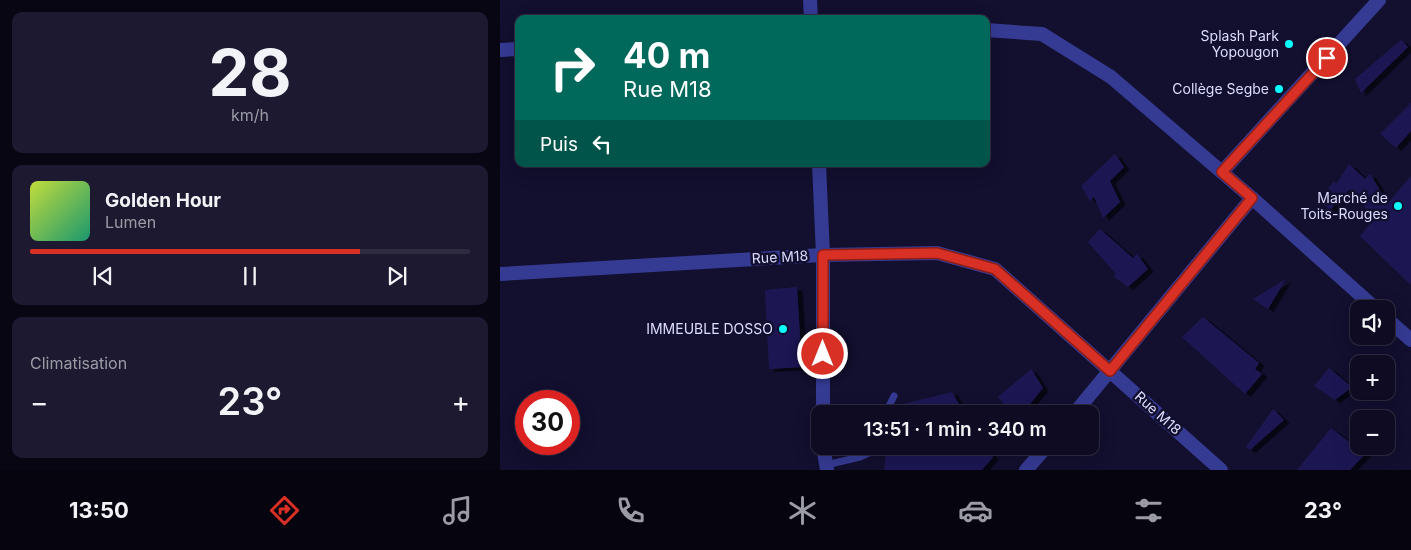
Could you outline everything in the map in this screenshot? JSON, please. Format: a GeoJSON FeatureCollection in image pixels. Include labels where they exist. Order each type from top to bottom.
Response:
{"type":"FeatureCollection","features":[{"type":"Feature","properties":{"kind":"street"},"geometry":{"type":"LineString","coordinates":[[810,0],[811,15]]}},
{"type":"Feature","properties":{"kind":"street"},"geometry":{"type":"LineString","coordinates":[[1222,172],[1379,0]]}},
{"type":"Feature","properties":{"kind":"street"},"geometry":{"type":"LineString","coordinates":[[990,30],[1042,34],[1111,77],[1252,198],[1366,300]]}},
{"type":"Feature","properties":{"kind":"street"},"geometry":{"type":"LineString","coordinates":[[500,50],[515,49]]}},
{"type":"Feature","properties":{"kind":"street"},"geometry":{"type":"LineString","coordinates":[[819,167],[823,255],[823,405]]}},
{"type":"Feature","properties":{"kind":"street"},"geometry":{"type":"LineString","coordinates":[[1082,405],[1252,198]]}},
{"type":"Feature","properties":{"kind":"street","name":"Rue M18"},"geometry":{"type":"LineString","coordinates":[[500,274],[823,255],[937,253],[995,269],[1221,470]]}},
{"type":"Feature","properties":{"kind":"street"},"geometry":{"type":"LineString","coordinates":[[1395,326],[1411,340]]}},
{"type":"Feature","properties":{"kind":"street"},"geometry":{"type":"LineString","coordinates":[[824,455],[826,468]]}},
{"type":"Feature","properties":{"kind":"street"},"geometry":{"type":"LineString","coordinates":[[1026,470],[1039,455]]}},
{"type":"Feature","properties":{"kind":"lane"},"geometry":{"type":"LineString","coordinates":[[890,405],[894,396]]}},
{"type":"Feature","properties":{"kind":"lane"},"geometry":{"type":"LineString","coordinates":[[826,468],[865,455]]}},
{"type":"Feature","properties":{"kind":"building"},"geometry":{"type":"Polygon","coordinates":[[[1401,40],[1408,47],[1361,93],[1355,79],[1401,40]]]}},
{"type":"Feature","properties":{"kind":"building"},"geometry":{"type":"Polygon","coordinates":[[[1411,103],[1411,131],[1396,148],[1380,134],[1411,103]]]}},
{"type":"Feature","properties":{"kind":"building"},"geometry":{"type":"Polygon","coordinates":[[[1115,154],[1124,167],[1110,181],[1120,202],[1103,218],[1094,197],[1090,201],[1081,186],[1115,154]]]}},
{"type":"Feature","properties":{"kind":"building","name":"Marché de Toits-Rouges"},"geometry":{"type":"Polygon","coordinates":[[[1349,164],[1365,179],[1370,174],[1388,203],[1411,176],[1411,285],[1360,236],[1375,218],[1349,190],[1330,210],[1320,200],[1334,181],[1336,184],[1349,164]]]}},
{"type":"Feature","properties":{"kind":"building"},"geometry":{"type":"Polygon","coordinates":[[[1100,229],[1133,258],[1137,254],[1148,269],[1128,287],[1113,276],[1116,274],[1088,242],[1100,229]]]}},
{"type":"Feature","properties":{"kind":"building"},"geometry":{"type":"Polygon","coordinates":[[[1286,279],[1268,309],[1253,299],[1286,279]]]}},
{"type":"Feature","properties":{"kind":"building","name":"IMMEUBLE DOSSO"},"geometry":{"type":"Polygon","coordinates":[[[797,287],[802,367],[769,369],[765,290],[797,287]]]}},
{"type":"Feature","properties":{"kind":"building"},"geometry":{"type":"Polygon","coordinates":[[[1203,317],[1259,363],[1255,369],[1262,374],[1245,394],[1182,337],[1203,317]]]}},
{"type":"Feature","properties":{"kind":"building"},"geometry":{"type":"Polygon","coordinates":[[[1329,368],[1350,385],[1350,389],[1335,400],[1314,386],[1329,368]]]}},
{"type":"Feature","properties":{"kind":"building"},"geometry":{"type":"Polygon","coordinates":[[[1031,369],[1043,388],[1029,405],[1005,405],[998,397],[1031,369]]]}},
{"type":"Feature","properties":{"kind":"building"},"geometry":{"type":"Polygon","coordinates":[[[952,392],[960,405],[899,405],[952,392]]]}},
{"type":"Feature","properties":{"kind":"building"},"geometry":{"type":"Polygon","coordinates":[[[1273,409],[1284,420],[1250,450],[1246,447],[1273,409]]]}},
{"type":"Feature","properties":{"kind":"building"},"geometry":{"type":"Polygon","coordinates":[[[1331,428],[1350,443],[1350,455],[1364,455],[1350,470],[1297,470],[1331,428]]]}},
{"type":"Feature","properties":{"kind":"building"},"geometry":{"type":"Polygon","coordinates":[[[886,455],[992,455],[993,457],[982,470],[884,470],[886,455]]]}},
{"type":"Feature","properties":{"kind":"place","name":"Splash Park Yopougon"},"geometry":{"type":"Point","coordinates":[1289,44]}},
{"type":"Feature","properties":{"kind":"place","name":"Collège Segbe"},"geometry":{"type":"Point","coordinates":[1279,89]}},
{"type":"Feature","properties":{"kind":"place","name":"Marché de Toits-Rouges"},"geometry":{"type":"Point","coordinates":[1398,206]}},
{"type":"Feature","properties":{"kind":"place","name":"IMMEUBLE DOSSO"},"geometry":{"type":"Point","coordinates":[783,329]}},
{"type":"Feature","properties":{"kind":"route"},"geometry":{"type":"LineString","coordinates":[[823,354],[823,255],[937,253],[995,269],[1110,371],[1252,198],[1222,172],[1327,58]]}}]}
